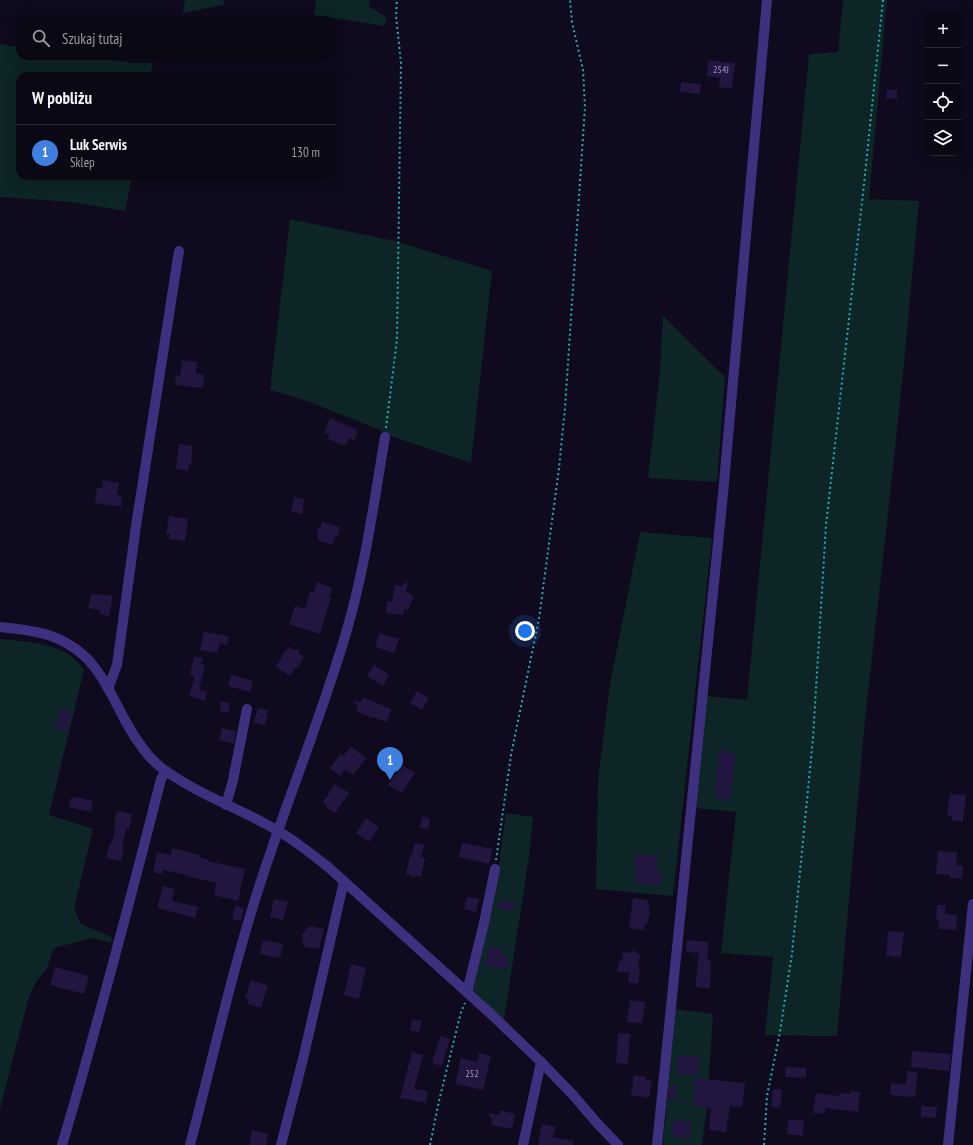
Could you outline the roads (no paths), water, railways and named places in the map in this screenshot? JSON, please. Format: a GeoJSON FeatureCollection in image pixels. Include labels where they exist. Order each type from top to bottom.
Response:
{"type":"FeatureCollection","features":[{"type":"Feature","properties":{"kind":"street"},"geometry":{"type":"LineString","coordinates":[[657,1145],[723,494],[767,0]]}},
{"type":"Feature","properties":{"kind":"street"},"geometry":{"type":"LineString","coordinates":[[108,689],[117,665],[136,526],[178,251]]}},
{"type":"Feature","properties":{"kind":"street"},"geometry":{"type":"LineString","coordinates":[[190,1145],[225,1006],[259,886],[320,712],[346,632],[369,532],[385,437]]}},
{"type":"Feature","properties":{"kind":"street"},"geometry":{"type":"LineString","coordinates":[[0,627],[32,631],[50,636],[68,644],[83,654],[99,674],[139,744],[166,771],[194,788],[278,831],[303,847],[327,866],[492,1015],[573,1095],[618,1145]]}},
{"type":"Feature","properties":{"kind":"street"},"geometry":{"type":"LineString","coordinates":[[226,805],[233,780],[247,709]]}},
{"type":"Feature","properties":{"kind":"street"},"geometry":{"type":"LineString","coordinates":[[62,1145],[130,905],[162,778],[166,771]]}},
{"type":"Feature","properties":{"kind":"street"},"geometry":{"type":"LineString","coordinates":[[468,993],[495,869]]}},
{"type":"Feature","properties":{"kind":"street"},"geometry":{"type":"LineString","coordinates":[[281,1145],[303,1059],[344,881]]}},
{"type":"Feature","properties":{"kind":"street"},"geometry":{"type":"LineString","coordinates":[[948,1145],[973,904]]}},
{"type":"Feature","properties":{"kind":"street"},"geometry":{"type":"LineString","coordinates":[[523,1145],[541,1062]]}},
{"type":"Feature","properties":{"kind":"place","name":"Luk Serwis"},"geometry":{"type":"Point","coordinates":[390,780]}}]}
